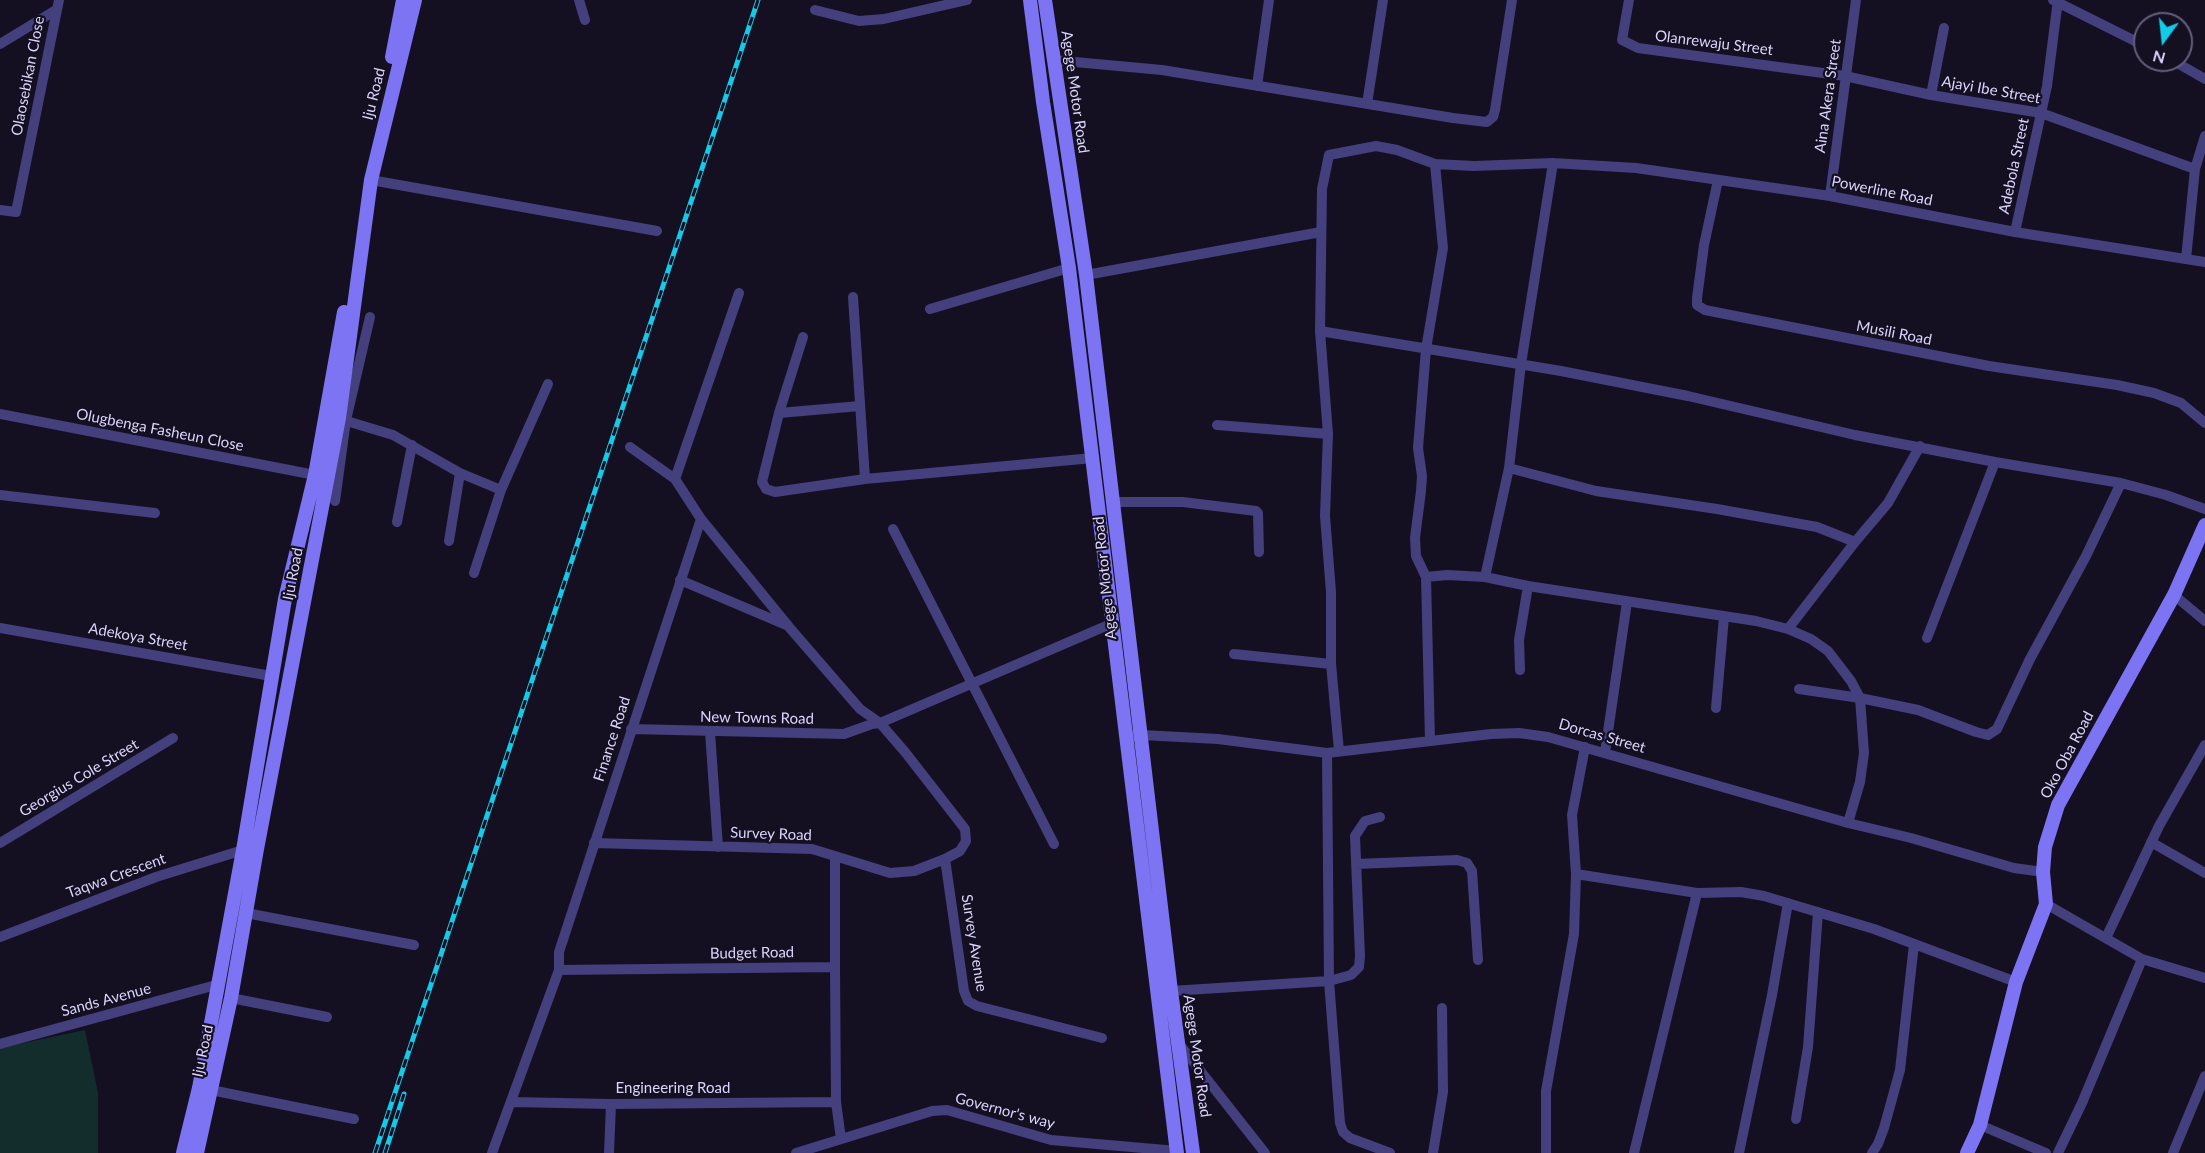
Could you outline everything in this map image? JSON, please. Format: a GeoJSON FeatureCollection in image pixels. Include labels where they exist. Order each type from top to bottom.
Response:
{"type":"FeatureCollection","features":[{"type":"Feature","properties":{"kind":"main road","name":"Iju Road"},"geometry":{"type":"LineString","coordinates":[[183,1153],[199,1088],[216,985],[243,850],[285,599],[315,475],[403,0]]}},
{"type":"Feature","properties":{"kind":"main road","name":"Iju Road"},"geometry":{"type":"LineString","coordinates":[[197,1153],[231,998],[343,419],[370,180],[415,0]]}},
{"type":"Feature","properties":{"kind":"main road","name":"Agege Motor Road"},"geometry":{"type":"LineString","coordinates":[[1030,0],[1043,102],[1069,268],[1177,1152]]}},
{"type":"Feature","properties":{"kind":"main road","name":"Agege Motor Road"},"geometry":{"type":"LineString","coordinates":[[1045,0],[1086,275],[1171,991],[1193,1153]]}},
{"type":"Feature","properties":{"kind":"main road"},"geometry":{"type":"LineString","coordinates":[[1074,309],[1089,308]]}},
{"type":"Feature","properties":{"kind":"main road"},"geometry":{"type":"LineString","coordinates":[[1085,401],[1100,399]]}},
{"type":"Feature","properties":{"kind":"main road","name":"Oko Oba Road"},"geometry":{"type":"LineString","coordinates":[[1967,1153],[1980,1125],[2016,982],[2046,904],[2043,872],[2045,847],[2058,805],[2174,595],[2205,525]]}},
{"type":"Feature","properties":{"kind":"street"},"geometry":{"type":"LineString","coordinates":[[579,0],[585,20]]}},
{"type":"Feature","properties":{"kind":"street"},"geometry":{"type":"LineString","coordinates":[[814,10],[859,21],[884,19],[968,0]]}},
{"type":"Feature","properties":{"kind":"street"},"geometry":{"type":"LineString","coordinates":[[1257,86],[1269,0]]}},
{"type":"Feature","properties":{"kind":"street"},"geometry":{"type":"LineString","coordinates":[[1367,104],[1383,0]]}},
{"type":"Feature","properties":{"kind":"street"},"geometry":{"type":"LineString","coordinates":[[1053,60],[1162,70],[1487,122],[1493,117],[1512,0]]}},
{"type":"Feature","properties":{"kind":"street","name":"Olanrewaju Street"},"geometry":{"type":"LineString","coordinates":[[1629,0],[1622,40],[1638,48],[1845,76]]}},
{"type":"Feature","properties":{"kind":"street","name":"Aina Akera Street"},"geometry":{"type":"LineString","coordinates":[[1830,196],[1856,0]]}},
{"type":"Feature","properties":{"kind":"street"},"geometry":{"type":"LineString","coordinates":[[2056,1],[2133,40]]}},
{"type":"Feature","properties":{"kind":"street","name":"Adebola Street"},"geometry":{"type":"LineString","coordinates":[[2014,232],[2047,86],[2056,1]]}},
{"type":"Feature","properties":{"kind":"street"},"geometry":{"type":"LineString","coordinates":[[0,44],[57,5]]}},
{"type":"Feature","properties":{"kind":"street","name":"Olaosebikan Close"},"geometry":{"type":"LineString","coordinates":[[0,210],[16,212],[57,5]]}},
{"type":"Feature","properties":{"kind":"street"},"geometry":{"type":"LineString","coordinates":[[1931,95],[1944,28]]}},
{"type":"Feature","properties":{"kind":"street","name":"Ajayi Ibe Street"},"geometry":{"type":"LineString","coordinates":[[1845,76],[1931,95],[2041,113],[2195,170]]}},
{"type":"Feature","properties":{"kind":"street"},"geometry":{"type":"LineString","coordinates":[[2186,260],[2195,170],[2205,136]]}},
{"type":"Feature","properties":{"kind":"street","name":"Powerline Road"},"geometry":{"type":"LineString","coordinates":[[1321,232],[1322,189],[1329,155],[1376,146],[1397,150],[1435,164],[1474,166],[1552,163],[1636,168],[1830,196],[2014,232],[2205,262]]}},
{"type":"Feature","properties":{"kind":"street"},"geometry":{"type":"LineString","coordinates":[[1485,578],[1509,468],[1521,364],[1552,163]]}},
{"type":"Feature","properties":{"kind":"street"},"geometry":{"type":"LineString","coordinates":[[1430,741],[1426,577],[1416,556],[1415,538],[1422,476],[1418,448],[1426,349],[1443,248],[1435,164]]}},
{"type":"Feature","properties":{"kind":"street"},"geometry":{"type":"LineString","coordinates":[[370,180],[657,231]]}},
{"type":"Feature","properties":{"kind":"street","name":"Musili Road"},"geometry":{"type":"LineString","coordinates":[[1718,180],[1704,245],[1696,298],[1697,305],[1705,310],[1862,343],[2154,393],[2181,403],[2205,423]]}},
{"type":"Feature","properties":{"kind":"street"},"geometry":{"type":"LineString","coordinates":[[1086,275],[1321,232],[1320,331],[1328,434],[1325,516],[1331,592],[1331,664],[1339,751]]}},
{"type":"Feature","properties":{"kind":"street"},"geometry":{"type":"LineString","coordinates":[[930,309],[1069,268]]}},
{"type":"Feature","properties":{"kind":"street"},"geometry":{"type":"LineString","coordinates":[[675,479],[739,293]]}},
{"type":"Feature","properties":{"kind":"street"},"geometry":{"type":"LineString","coordinates":[[853,297],[865,479]]}},
{"type":"Feature","properties":{"kind":"street"},"geometry":{"type":"LineString","coordinates":[[335,501],[343,419],[370,317]]}},
{"type":"Feature","properties":{"kind":"street"},"geometry":{"type":"LineString","coordinates":[[1320,331],[1521,364],[1688,396],[1855,435],[2121,483],[2166,495],[2205,509]]}},
{"type":"Feature","properties":{"kind":"street"},"geometry":{"type":"LineString","coordinates":[[803,337],[779,413],[762,482],[765,489],[775,492],[865,479],[1093,458]]}},
{"type":"Feature","properties":{"kind":"street"},"geometry":{"type":"LineString","coordinates":[[474,573],[501,490],[548,384]]}},
{"type":"Feature","properties":{"kind":"street"},"geometry":{"type":"LineString","coordinates":[[779,413],[860,406]]}},
{"type":"Feature","properties":{"kind":"street","name":"Olugbenga Fasheun Close"},"geometry":{"type":"LineString","coordinates":[[0,414],[315,475]]}},
{"type":"Feature","properties":{"kind":"street"},"geometry":{"type":"LineString","coordinates":[[343,419],[393,435],[460,473],[501,490]]}},
{"type":"Feature","properties":{"kind":"street"},"geometry":{"type":"LineString","coordinates":[[1217,425],[1328,434]]}},
{"type":"Feature","properties":{"kind":"street"},"geometry":{"type":"LineString","coordinates":[[397,522],[412,445]]}},
{"type":"Feature","properties":{"kind":"street"},"geometry":{"type":"LineString","coordinates":[[1788,629],[1888,503],[1920,446]]}},
{"type":"Feature","properties":{"kind":"street"},"geometry":{"type":"LineString","coordinates":[[630,447],[675,479],[701,519],[789,627],[860,709],[880,723]]}},
{"type":"Feature","properties":{"kind":"street"},"geometry":{"type":"LineString","coordinates":[[1927,638],[1995,462]]}},
{"type":"Feature","properties":{"kind":"street"},"geometry":{"type":"LineString","coordinates":[[1509,468],[1596,491],[1817,527],[1855,542]]}},
{"type":"Feature","properties":{"kind":"street"},"geometry":{"type":"LineString","coordinates":[[449,541],[460,473]]}},
{"type":"Feature","properties":{"kind":"street"},"geometry":{"type":"LineString","coordinates":[[1799,689],[1918,710],[1988,735],[1998,729],[2030,659],[2086,556],[2121,483]]}},
{"type":"Feature","properties":{"kind":"street"},"geometry":{"type":"LineString","coordinates":[[0,495],[155,513]]}},
{"type":"Feature","properties":{"kind":"street"},"geometry":{"type":"LineString","coordinates":[[1113,502],[1183,502],[1256,511],[1258,513],[1259,552]]}},
{"type":"Feature","properties":{"kind":"street","name":"Finance Road"},"geometry":{"type":"LineString","coordinates":[[492,1153],[559,970],[559,951],[701,519]]}},
{"type":"Feature","properties":{"kind":"street"},"geometry":{"type":"LineString","coordinates":[[893,529],[1054,844]]}},
{"type":"Feature","properties":{"kind":"street"},"geometry":{"type":"LineString","coordinates":[[1426,577],[1485,578],[1756,621],[1788,629],[1811,639],[1828,651],[1851,681],[1860,698],[1864,753],[1860,782],[1848,823]]}},
{"type":"Feature","properties":{"kind":"street"},"geometry":{"type":"LineString","coordinates":[[680,580],[789,627]]}},
{"type":"Feature","properties":{"kind":"street"},"geometry":{"type":"LineString","coordinates":[[1520,670],[1519,640],[1528,586]]}},
{"type":"Feature","properties":{"kind":"street"},"geometry":{"type":"LineString","coordinates":[[2174,595],[2205,621]]}},
{"type":"Feature","properties":{"kind":"street"},"geometry":{"type":"LineString","coordinates":[[1605,752],[1627,602]]}},
{"type":"Feature","properties":{"kind":"street"},"geometry":{"type":"LineString","coordinates":[[1716,708],[1725,617]]}},
{"type":"Feature","properties":{"kind":"street","name":"New Towns Road"},"geometry":{"type":"LineString","coordinates":[[631,729],[838,735],[880,723],[1113,623]]}},
{"type":"Feature","properties":{"kind":"street","name":"Adekoya Street"},"geometry":{"type":"LineString","coordinates":[[0,628],[272,676]]}},
{"type":"Feature","properties":{"kind":"street"},"geometry":{"type":"LineString","coordinates":[[1234,654],[1331,664]]}},
{"type":"Feature","properties":{"kind":"street","name":"Survey Road"},"geometry":{"type":"LineString","coordinates":[[594,843],[812,849],[890,873],[914,870],[960,851],[966,842],[965,829],[880,723]]}},
{"type":"Feature","properties":{"kind":"street"},"geometry":{"type":"LineString","coordinates":[[710,732],[718,847]]}},
{"type":"Feature","properties":{"kind":"street","name":"Dorcas Street"},"geometry":{"type":"LineString","coordinates":[[1125,737],[1142,735],[1218,739],[1327,753],[1519,733],[1548,736],[1848,823],[1911,838],[2014,868],[2043,872]]}},
{"type":"Feature","properties":{"kind":"street","name":"Georgius Cole Street"},"geometry":{"type":"LineString","coordinates":[[0,843],[173,738]]}},
{"type":"Feature","properties":{"kind":"street"},"geometry":{"type":"LineString","coordinates":[[2106,938],[2151,842],[2205,745]]}},
{"type":"Feature","properties":{"kind":"street"},"geometry":{"type":"LineString","coordinates":[[1546,1153],[1546,1091],[1574,934],[1576,874],[1572,815],[1586,747]]}},
{"type":"Feature","properties":{"kind":"street"},"geometry":{"type":"LineString","coordinates":[[1327,753],[1329,981],[1340,1123],[1343,1132],[1350,1138],[1390,1153]]}},
{"type":"Feature","properties":{"kind":"street"},"geometry":{"type":"LineString","coordinates":[[1171,991],[1329,981],[1352,975],[1359,967],[1355,836],[1365,821],[1380,817]]}},
{"type":"Feature","properties":{"kind":"street"},"geometry":{"type":"LineString","coordinates":[[2151,842],[2205,873]]}},
{"type":"Feature","properties":{"kind":"street","name":"Taqwa Crescent"},"geometry":{"type":"LineString","coordinates":[[0,937],[146,881],[243,850]]}},
{"type":"Feature","properties":{"kind":"street"},"geometry":{"type":"LineString","coordinates":[[835,856],[836,1102],[842,1139]]}},
{"type":"Feature","properties":{"kind":"street","name":"Survey Avenue"},"geometry":{"type":"LineString","coordinates":[[945,859],[964,991],[968,1001],[977,1006],[1102,1038]]}},
{"type":"Feature","properties":{"kind":"street"},"geometry":{"type":"LineString","coordinates":[[1356,864],[1456,860],[1467,863],[1472,871],[1478,960]]}},
{"type":"Feature","properties":{"kind":"street"},"geometry":{"type":"LineString","coordinates":[[1576,874],[1697,893],[1741,892],[1788,903],[1914,944],[2016,982]]}},
{"type":"Feature","properties":{"kind":"street"},"geometry":{"type":"LineString","coordinates":[[1634,1153],[1697,893]]}},
{"type":"Feature","properties":{"kind":"street"},"geometry":{"type":"LineString","coordinates":[[1739,1153],[1772,995],[1788,903]]}},
{"type":"Feature","properties":{"kind":"street"},"geometry":{"type":"LineString","coordinates":[[2046,904],[2142,959],[2205,978]]}},
{"type":"Feature","properties":{"kind":"street"},"geometry":{"type":"LineString","coordinates":[[1796,1119],[1808,1047],[1818,912]]}},
{"type":"Feature","properties":{"kind":"street"},"geometry":{"type":"LineString","coordinates":[[246,913],[414,945]]}},
{"type":"Feature","properties":{"kind":"street"},"geometry":{"type":"LineString","coordinates":[[1872,1153],[1884,1128],[1900,1070],[1914,944]]}},
{"type":"Feature","properties":{"kind":"street"},"geometry":{"type":"LineString","coordinates":[[2058,1153],[2087,1092],[2142,959]]}},
{"type":"Feature","properties":{"kind":"street","name":"Budget Road"},"geometry":{"type":"LineString","coordinates":[[559,970],[835,967]]}},
{"type":"Feature","properties":{"kind":"street","name":"Sands Avenue"},"geometry":{"type":"LineString","coordinates":[[1,1041],[216,985]]}},
{"type":"Feature","properties":{"kind":"street"},"geometry":{"type":"LineString","coordinates":[[231,998],[327,1017]]}},
{"type":"Feature","properties":{"kind":"street"},"geometry":{"type":"LineString","coordinates":[[1433,1153],[1443,1092],[1442,1008]]}},
{"type":"Feature","properties":{"kind":"street"},"geometry":{"type":"LineString","coordinates":[[1163,1043],[1180,1045],[1265,1153]]}},
{"type":"Feature","properties":{"kind":"street"},"geometry":{"type":"LineString","coordinates":[[2173,1153],[2205,1076]]}},
{"type":"Feature","properties":{"kind":"street"},"geometry":{"type":"LineString","coordinates":[[212,1090],[354,1119]]}},
{"type":"Feature","properties":{"kind":"street","name":"Engineering Road"},"geometry":{"type":"LineString","coordinates":[[511,1102],[611,1104],[836,1102]]}},
{"type":"Feature","properties":{"kind":"street"},"geometry":{"type":"LineString","coordinates":[[609,1153],[611,1104]]}},
{"type":"Feature","properties":{"kind":"street","name":"Governor's way"},"geometry":{"type":"LineString","coordinates":[[796,1153],[932,1111],[947,1110],[1051,1140],[1177,1152]]}},
{"type":"Feature","properties":{"kind":"street"},"geometry":{"type":"LineString","coordinates":[[1980,1125],[2046,1153]]}},
{"type":"Feature","properties":{"kind":"green space"},"geometry":{"type":"Polygon","coordinates":[[[85,1030],[98,1093],[98,1153],[0,1153],[0,1048],[85,1030]]]}},
{"type":"Feature","properties":{"kind":"railway"},"geometry":{"type":"LineString","coordinates":[[375,1153],[758,0]]}},
{"type":"Feature","properties":{"kind":"railway"},"geometry":{"type":"LineString","coordinates":[[385,1153],[404,1094]]}}]}
